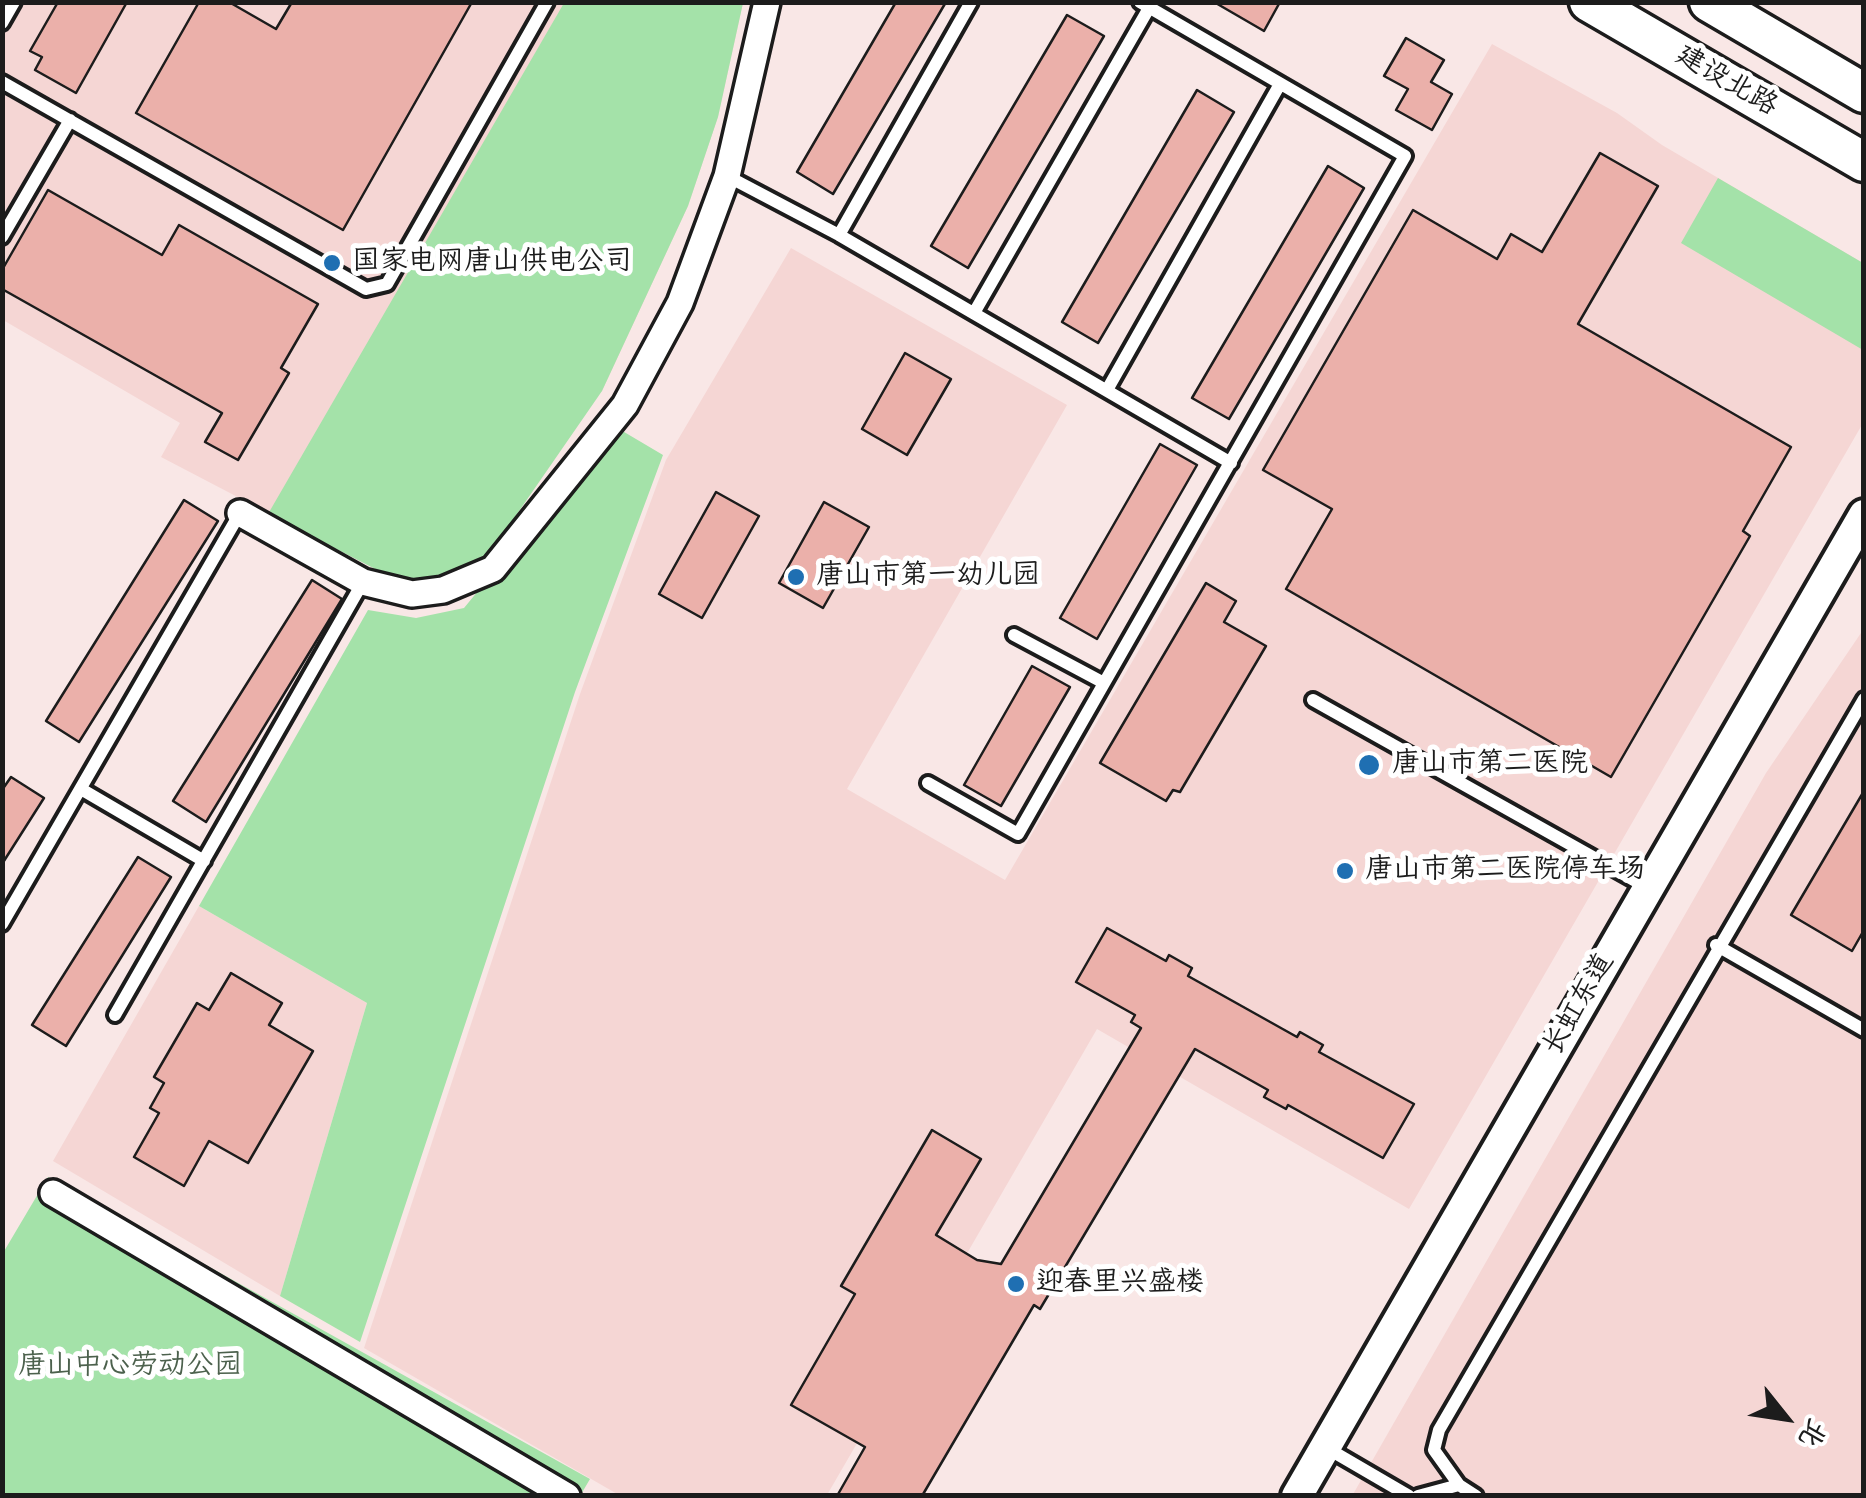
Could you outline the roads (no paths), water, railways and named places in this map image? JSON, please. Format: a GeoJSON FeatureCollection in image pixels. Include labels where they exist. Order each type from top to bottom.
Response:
{"type":"FeatureCollection","features":[{"type":"Feature","properties":{"kind":"main road","name":"建设北路"},"geometry":{"type":"LineString","coordinates":[[1589,2],[1864,162]]}},
{"type":"Feature","properties":{"kind":"main road"},"geometry":{"type":"LineString","coordinates":[[1710,2],[1864,93]]}},
{"type":"Feature","properties":{"kind":"street"},"geometry":{"type":"LineString","coordinates":[[240,513],[362,582],[412,594],[443,590],[493,568],[625,405],[680,303],[727,176],[767,2]]}},
{"type":"Feature","properties":{"kind":"street","name":"长虹东道"},"geometry":{"type":"LineString","coordinates":[[1297,1496],[1864,516]]}},
{"type":"Feature","properties":{"kind":"street"},"geometry":{"type":"LineString","coordinates":[[53,1193],[567,1496]]}},
{"type":"Feature","properties":{"kind":"lane"},"geometry":{"type":"LineString","coordinates":[[2,22],[14,2]]}},
{"type":"Feature","properties":{"kind":"lane"},"geometry":{"type":"LineString","coordinates":[[2,82],[366,289],[387,284],[547,2]]}},
{"type":"Feature","properties":{"kind":"lane"},"geometry":{"type":"LineString","coordinates":[[839,235],[972,2]]}},
{"type":"Feature","properties":{"kind":"lane"},"geometry":{"type":"LineString","coordinates":[[928,783],[1018,834],[1405,156],[1144,5],[974,313]]}},
{"type":"Feature","properties":{"kind":"lane"},"geometry":{"type":"LineString","coordinates":[[1107,390],[1280,84]]}},
{"type":"Feature","properties":{"kind":"lane"},"geometry":{"type":"LineString","coordinates":[[2,237],[70,120]]}},
{"type":"Feature","properties":{"kind":"lane"},"geometry":{"type":"LineString","coordinates":[[727,176],[839,235],[1230,462]]}},
{"type":"Feature","properties":{"kind":"lane"},"geometry":{"type":"LineString","coordinates":[[2,924],[240,513]]}},
{"type":"Feature","properties":{"kind":"lane"},"geometry":{"type":"LineString","coordinates":[[114,1015],[362,582]]}},
{"type":"Feature","properties":{"kind":"lane"},"geometry":{"type":"LineString","coordinates":[[1014,634],[1104,684]]}},
{"type":"Feature","properties":{"kind":"lane"},"geometry":{"type":"LineString","coordinates":[[1476,1496],[1459,1485],[1434,1450],[1439,1430],[1716,945],[1864,699]]}},
{"type":"Feature","properties":{"kind":"lane"},"geometry":{"type":"LineString","coordinates":[[1314,700],[1648,888]]}},
{"type":"Feature","properties":{"kind":"lane"},"geometry":{"type":"LineString","coordinates":[[82,788],[204,861]]}},
{"type":"Feature","properties":{"kind":"lane"},"geometry":{"type":"LineString","coordinates":[[1716,945],[1864,1030]]}},
{"type":"Feature","properties":{"kind":"lane"},"geometry":{"type":"LineString","coordinates":[[1325,1447],[1408,1496]]}},
{"type":"Feature","properties":{"kind":"lane"},"geometry":{"type":"LineString","coordinates":[[1418,1496],[1459,1485]]}},
{"type":"Feature","properties":{"kind":"place","name":"国家电网唐山供电公司"},"geometry":{"type":"Point","coordinates":[332,263]}},
{"type":"Feature","properties":{"kind":"place","name":"唐山市第一幼儿园"},"geometry":{"type":"Point","coordinates":[796,577]}},
{"type":"Feature","properties":{"kind":"place","name":"唐山市第二医院"},"geometry":{"type":"Point","coordinates":[1369,765]}},
{"type":"Feature","properties":{"kind":"place","name":"唐山市第二医院停车场"},"geometry":{"type":"Point","coordinates":[1345,871]}},
{"type":"Feature","properties":{"kind":"place","name":"迎春里兴盛楼"},"geometry":{"type":"Point","coordinates":[1016,1284]}},
{"type":"Feature","properties":{"kind":"park label","name":"唐山中心劳动公园"},"geometry":{"type":"Point","coordinates":[130,1367]}}]}
